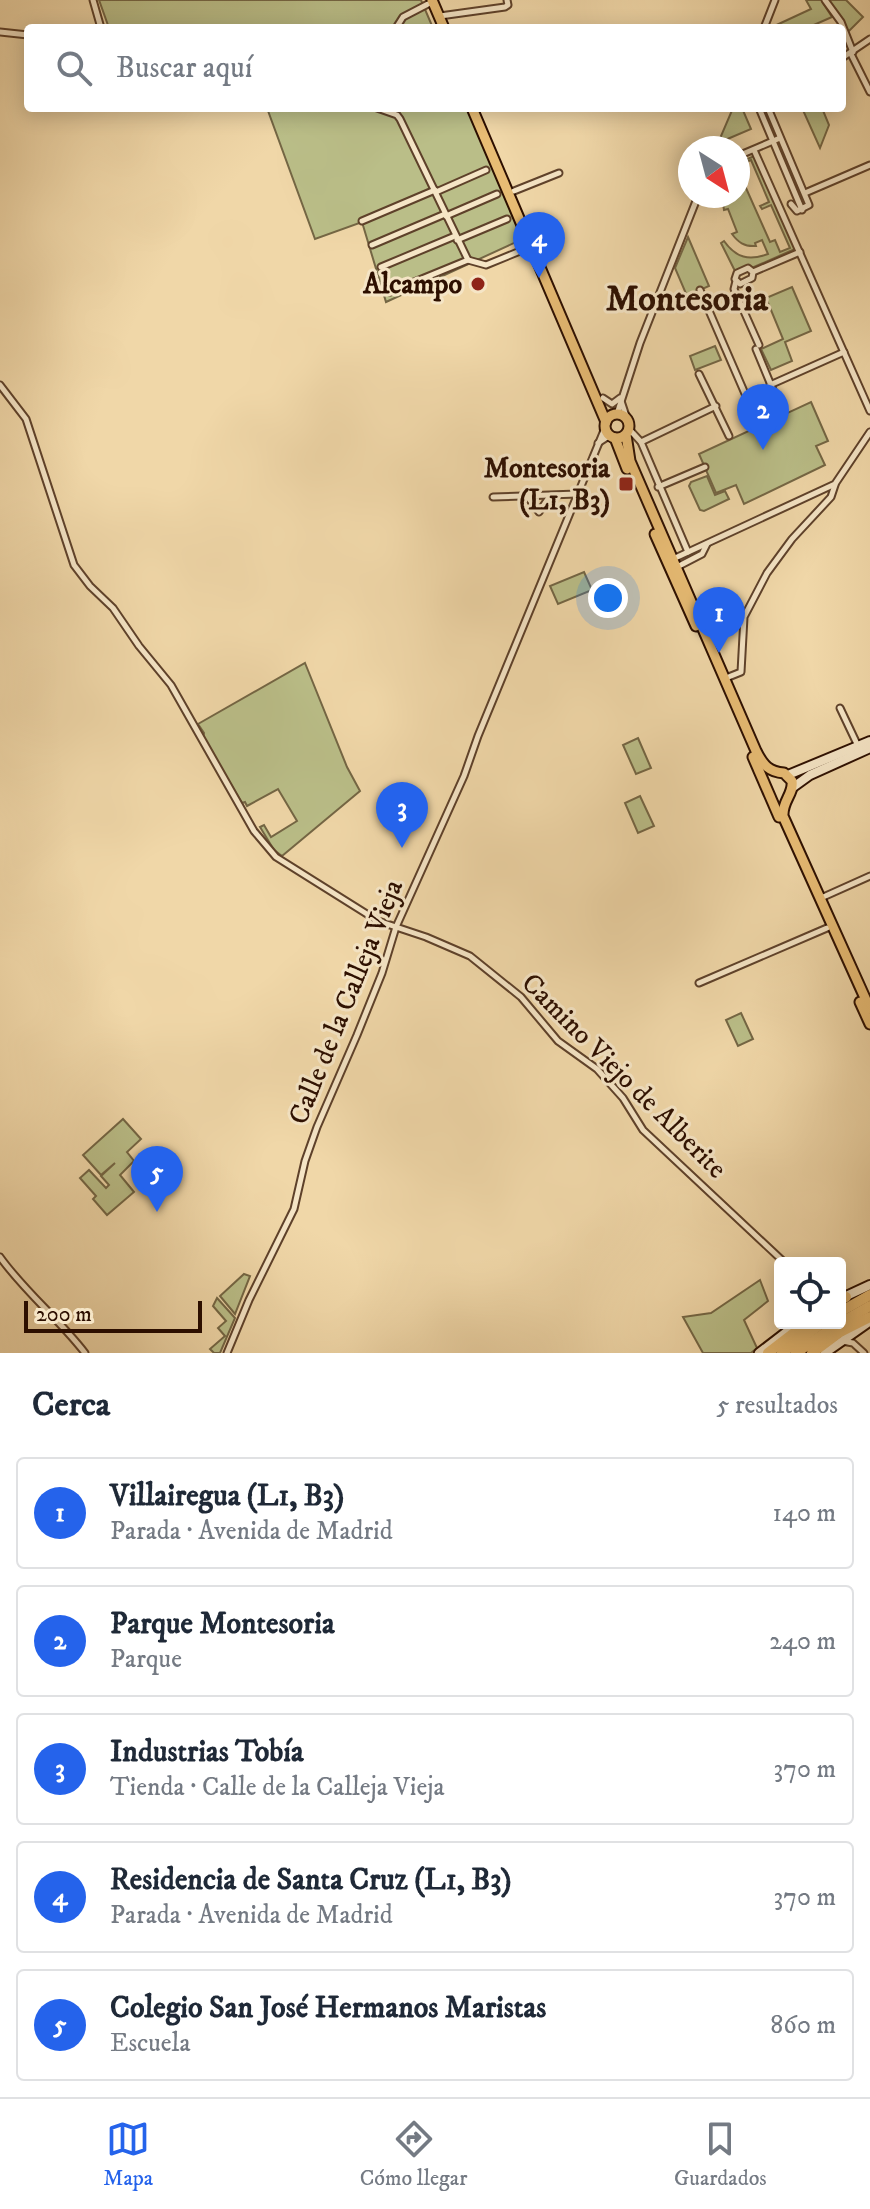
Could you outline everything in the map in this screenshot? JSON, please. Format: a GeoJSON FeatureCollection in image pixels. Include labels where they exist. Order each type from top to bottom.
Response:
{"type":"FeatureCollection","features":[{"type":"Feature","properties":{"kind":"highway"},"geometry":{"type":"LineString","coordinates":[[846,1309],[870,1295]]}},
{"type":"Feature","properties":{"kind":"highway"},"geometry":{"type":"LineString","coordinates":[[846,1320],[870,1306]]}},
{"type":"Feature","properties":{"kind":"highway"},"geometry":{"type":"LineString","coordinates":[[812,1353],[840,1332],[870,1319]]}},
{"type":"Feature","properties":{"kind":"highway"},"geometry":{"type":"LineString","coordinates":[[768,1353],[799,1329]]}},
{"type":"Feature","properties":{"kind":"highway"},"geometry":{"type":"LineString","coordinates":[[782,1353],[814,1329]]}},
{"type":"Feature","properties":{"kind":"highway"},"geometry":{"type":"LineString","coordinates":[[796,1353],[831,1329]]}},
{"type":"Feature","properties":{"kind":"main road"},"geometry":{"type":"LineString","coordinates":[[429,1],[442,24]]}},
{"type":"Feature","properties":{"kind":"main road"},"geometry":{"type":"LineString","coordinates":[[429,1],[437,24]]}},
{"type":"Feature","properties":{"kind":"main road"},"geometry":{"type":"LineString","coordinates":[[474,112],[531,246],[616,426],[761,761],[776,773],[788,775],[870,741]]}},
{"type":"Feature","properties":{"kind":"main road"},"geometry":{"type":"LineString","coordinates":[[481,112],[870,1024]]}},
{"type":"Feature","properties":{"kind":"main road"},"geometry":{"type":"LineString","coordinates":[[769,790],[779,798],[810,775],[870,748]]}},
{"type":"Feature","properties":{"kind":"main road"},"geometry":{"type":"LineString","coordinates":[[769,790],[769,778],[776,773]]}},
{"type":"Feature","properties":{"kind":"main road"},"geometry":{"type":"LineString","coordinates":[[788,775],[792,781],[783,816],[870,1009]]}},
{"type":"Feature","properties":{"kind":"main road"},"geometry":{"type":"LineString","coordinates":[[846,1297],[870,1285]]}},
{"type":"Feature","properties":{"kind":"main road"},"geometry":{"type":"LineString","coordinates":[[825,1353],[870,1319]]}},
{"type":"Feature","properties":{"kind":"main road"},"geometry":{"type":"LineString","coordinates":[[759,1353],[790,1329]]}},
{"type":"Feature","properties":{"kind":"street"},"geometry":{"type":"LineString","coordinates":[[93,0],[100,24]]}},
{"type":"Feature","properties":{"kind":"street"},"geometry":{"type":"LineString","coordinates":[[439,16],[505,7],[507,0]]}},
{"type":"Feature","properties":{"kind":"street"},"geometry":{"type":"LineString","coordinates":[[766,24],[775,0]]}},
{"type":"Feature","properties":{"kind":"street"},"geometry":{"type":"LineString","coordinates":[[825,0],[842,24]]}},
{"type":"Feature","properties":{"kind":"street"},"geometry":{"type":"LineString","coordinates":[[399,24],[403,17],[429,1]]}},
{"type":"Feature","properties":{"kind":"street"},"geometry":{"type":"LineString","coordinates":[[0,32],[24,35]]}},
{"type":"Feature","properties":{"kind":"street"},"geometry":{"type":"LineString","coordinates":[[846,36],[867,77],[870,92]]}},
{"type":"Feature","properties":{"kind":"street"},"geometry":{"type":"LineString","coordinates":[[846,56],[870,39]]}},
{"type":"Feature","properties":{"kind":"street"},"geometry":{"type":"LineString","coordinates":[[388,112],[400,119],[468,260]]}},
{"type":"Feature","properties":{"kind":"street"},"geometry":{"type":"LineString","coordinates":[[761,112],[802,210]]}},
{"type":"Feature","properties":{"kind":"street"},"geometry":{"type":"LineString","coordinates":[[770,112],[809,205],[802,210],[794,210],[791,204]]}},
{"type":"Feature","properties":{"kind":"street"},"geometry":{"type":"LineString","coordinates":[[750,152],[780,138]]}},
{"type":"Feature","properties":{"kind":"street"},"geometry":{"type":"LineString","coordinates":[[754,150],[870,411]]}},
{"type":"Feature","properties":{"kind":"street"},"geometry":{"type":"LineString","coordinates":[[805,194],[870,165]]}},
{"type":"Feature","properties":{"kind":"street"},"geometry":{"type":"LineString","coordinates":[[362,221],[486,170]]}},
{"type":"Feature","properties":{"kind":"street"},"geometry":{"type":"LineString","coordinates":[[514,191],[559,173]]}},
{"type":"Feature","properties":{"kind":"street"},"geometry":{"type":"LineString","coordinates":[[372,245],[497,194]]}},
{"type":"Feature","properties":{"kind":"street"},"geometry":{"type":"LineString","coordinates":[[616,426],[621,397],[693,208]]}},
{"type":"Feature","properties":{"kind":"street"},"geometry":{"type":"LineString","coordinates":[[381,267],[507,219]]}},
{"type":"Feature","properties":{"kind":"street"},"geometry":{"type":"LineString","coordinates":[[390,292],[468,260],[486,265],[531,246]]}},
{"type":"Feature","properties":{"kind":"street"},"geometry":{"type":"LineString","coordinates":[[783,414],[734,289],[734,277],[748,268],[753,272],[800,252]]}},
{"type":"Feature","properties":{"kind":"street"},"geometry":{"type":"LineString","coordinates":[[700,290],[759,426]]}},
{"type":"Feature","properties":{"kind":"street"},"geometry":{"type":"LineString","coordinates":[[770,385],[844,352]]}},
{"type":"Feature","properties":{"kind":"street"},"geometry":{"type":"LineString","coordinates":[[699,374],[729,436]]}},
{"type":"Feature","properties":{"kind":"street","name":"Camino Viejo de Alberite"},"geometry":{"type":"LineString","coordinates":[[0,385],[26,419],[74,565],[113,608],[171,685],[254,831],[276,857],[378,921],[470,956],[521,997],[558,1041],[597,1069],[623,1098],[643,1130],[779,1257]]}},
{"type":"Feature","properties":{"kind":"street"},"geometry":{"type":"LineString","coordinates":[[603,398],[612,404],[621,397]]}},
{"type":"Feature","properties":{"kind":"street"},"geometry":{"type":"LineString","coordinates":[[616,426],[621,397]]}},
{"type":"Feature","properties":{"kind":"street"},"geometry":{"type":"LineString","coordinates":[[641,442],[716,406]]}},
{"type":"Feature","properties":{"kind":"street"},"geometry":{"type":"LineString","coordinates":[[616,426],[641,442],[688,552]]}},
{"type":"Feature","properties":{"kind":"street","name":"Calle de la Calleja Vieja"},"geometry":{"type":"LineString","coordinates":[[227,1353],[294,1209],[317,1127],[362,1023],[396,927],[464,776],[482,724],[577,494],[598,444],[616,426]]}},
{"type":"Feature","properties":{"kind":"street"},"geometry":{"type":"LineString","coordinates":[[725,679],[741,672],[744,617],[767,573],[792,539],[831,497],[835,484],[870,432]]}},
{"type":"Feature","properties":{"kind":"street"},"geometry":{"type":"LineString","coordinates":[[658,487],[705,467]]}},
{"type":"Feature","properties":{"kind":"street"},"geometry":{"type":"LineString","coordinates":[[675,563],[688,552],[835,484]]}},
{"type":"Feature","properties":{"kind":"street"},"geometry":{"type":"LineString","coordinates":[[493,497],[577,494]]}},
{"type":"Feature","properties":{"kind":"street"},"geometry":{"type":"LineString","coordinates":[[527,496],[539,512],[551,495]]}},
{"type":"Feature","properties":{"kind":"street"},"geometry":{"type":"LineString","coordinates":[[675,563],[702,554],[707,543]]}},
{"type":"Feature","properties":{"kind":"street"},"geometry":{"type":"LineString","coordinates":[[840,708],[858,747]]}},
{"type":"Feature","properties":{"kind":"street"},"geometry":{"type":"LineString","coordinates":[[820,898],[870,876]]}},
{"type":"Feature","properties":{"kind":"street"},"geometry":{"type":"LineString","coordinates":[[699,983],[827,928]]}},
{"type":"Feature","properties":{"kind":"street"},"geometry":{"type":"LineString","coordinates":[[0,1257],[85,1353]]}},
{"type":"Feature","properties":{"kind":"street"},"geometry":{"type":"LineString","coordinates":[[858,1329],[857,1342],[864,1353]]}},
{"type":"Feature","properties":{"kind":"street"},"geometry":{"type":"LineString","coordinates":[[841,1341],[853,1343],[864,1353]]}},
{"type":"Feature","properties":{"kind":"green space"},"geometry":{"type":"Polygon","coordinates":[[[99,0],[421,0],[431,24],[108,24],[99,0]]]}},
{"type":"Feature","properties":{"kind":"green space"},"geometry":{"type":"Polygon","coordinates":[[[806,0],[826,0],[823,3],[832,17],[816,24],[779,24],[811,9],[806,0]]]}},
{"type":"Feature","properties":{"kind":"green space"},"geometry":{"type":"Polygon","coordinates":[[[826,0],[846,0],[863,17],[848,32],[846,24],[842,24],[826,0]]]}},
{"type":"Feature","properties":{"kind":"green space"},"geometry":{"type":"Polygon","coordinates":[[[268,112],[471,112],[527,237],[386,302],[362,222],[315,239],[268,112]]]}},
{"type":"Feature","properties":{"kind":"green space"},"geometry":{"type":"Polygon","coordinates":[[[731,112],[744,112],[751,129],[734,136],[721,136],[731,112]]]}},
{"type":"Feature","properties":{"kind":"green space"},"geometry":{"type":"Polygon","coordinates":[[[804,112],[824,112],[829,125],[820,148],[804,112]]]}},
{"type":"Feature","properties":{"kind":"green space"},"geometry":{"type":"Polygon","coordinates":[[[755,157],[795,249],[754,267],[735,271],[721,243],[724,241],[743,256],[768,254],[762,240],[755,243],[756,246],[745,245],[732,234],[737,232],[728,209],[724,208],[750,208],[750,197],[770,242],[775,240],[780,252],[790,248],[771,205],[762,209],[760,206],[769,202],[750,160],[755,157]]]}},
{"type":"Feature","properties":{"kind":"green space"},"geometry":{"type":"Polygon","coordinates":[[[688,237],[709,286],[687,296],[675,268],[688,237]]]}},
{"type":"Feature","properties":{"kind":"green space"},"geometry":{"type":"Polygon","coordinates":[[[792,287],[811,331],[785,342],[792,361],[771,370],[761,349],[783,339],[766,298],[792,287]]]}},
{"type":"Feature","properties":{"kind":"green space"},"geometry":{"type":"Polygon","coordinates":[[[715,346],[721,360],[695,370],[690,356],[715,346]]]}},
{"type":"Feature","properties":{"kind":"green space"},"geometry":{"type":"Polygon","coordinates":[[[811,402],[828,441],[816,446],[825,465],[744,504],[736,485],[716,493],[699,454],[811,402]]]}},
{"type":"Feature","properties":{"kind":"green space"},"geometry":{"type":"Polygon","coordinates":[[[707,476],[715,495],[725,491],[729,499],[704,511],[700,510],[689,486],[691,482],[707,476]]]}},
{"type":"Feature","properties":{"kind":"green space"},"geometry":{"type":"Polygon","coordinates":[[[584,572],[592,590],[558,604],[550,586],[584,572]]]}},
{"type":"Feature","properties":{"kind":"green space"},"geometry":{"type":"Polygon","coordinates":[[[305,663],[347,767],[360,791],[282,856],[274,850],[260,827],[264,825],[271,837],[297,821],[278,789],[247,806],[245,802],[242,803],[203,738],[204,733],[198,724],[305,663]]]}},
{"type":"Feature","properties":{"kind":"green space"},"geometry":{"type":"Polygon","coordinates":[[[638,738],[651,768],[636,774],[623,745],[638,738]]]}},
{"type":"Feature","properties":{"kind":"green space"},"geometry":{"type":"Polygon","coordinates":[[[640,796],[654,826],[638,833],[625,803],[640,796]]]}},
{"type":"Feature","properties":{"kind":"green space"},"geometry":{"type":"Polygon","coordinates":[[[741,1013],[753,1039],[738,1046],[726,1020],[741,1013]]]}},
{"type":"Feature","properties":{"kind":"green space"},"geometry":{"type":"Polygon","coordinates":[[[123,1119],[141,1139],[127,1152],[134,1161],[120,1175],[134,1192],[107,1215],[80,1178],[89,1170],[106,1188],[109,1185],[101,1176],[115,1163],[101,1175],[83,1155],[123,1119]]]}},
{"type":"Feature","properties":{"kind":"green space"},"geometry":{"type":"Polygon","coordinates":[[[244,1274],[250,1276],[235,1314],[220,1296],[244,1274]]]}},
{"type":"Feature","properties":{"kind":"green space"},"geometry":{"type":"Polygon","coordinates":[[[760,1280],[768,1301],[744,1320],[757,1348],[751,1353],[703,1353],[683,1317],[711,1313],[760,1280]]]}},
{"type":"Feature","properties":{"kind":"green space"},"geometry":{"type":"Polygon","coordinates":[[[217,1298],[235,1318],[220,1353],[214,1353],[210,1349],[225,1336],[218,1328],[226,1321],[213,1306],[217,1298]]]}},
{"type":"Feature","properties":{"kind":"place","name":"Residencia de Santa Cruz (L1, B3)"},"geometry":{"type":"Point","coordinates":[539,278]}},
{"type":"Feature","properties":{"kind":"place","name":"Alcampo"},"geometry":{"type":"Point","coordinates":[478,284]}},
{"type":"Feature","properties":{"kind":"place","name":"Parque Montesoria"},"geometry":{"type":"Point","coordinates":[763,450]}},
{"type":"Feature","properties":{"kind":"place","name":"Montesoria (L1, B3)"},"geometry":{"type":"Point","coordinates":[626,484]}},
{"type":"Feature","properties":{"kind":"place","name":"Villairegua (L1, B3)"},"geometry":{"type":"Point","coordinates":[719,653]}},
{"type":"Feature","properties":{"kind":"place","name":"Industrias Tobía"},"geometry":{"type":"Point","coordinates":[402,848]}},
{"type":"Feature","properties":{"kind":"place","name":"Colegio San José Hermanos Maristas"},"geometry":{"type":"Point","coordinates":[157,1212]}},
{"type":"Feature","properties":{"kind":"district","name":"Montesoria"},"geometry":{"type":"Point","coordinates":[687,299]}}]}
